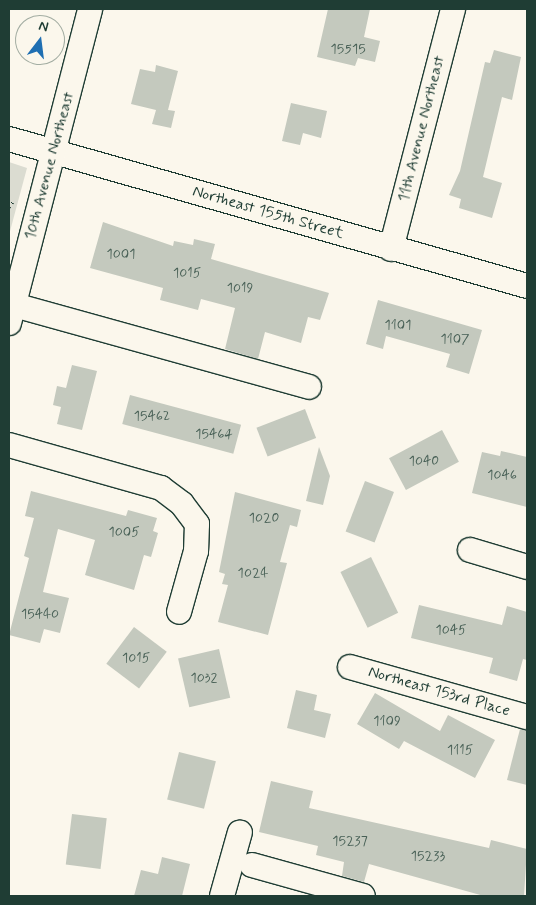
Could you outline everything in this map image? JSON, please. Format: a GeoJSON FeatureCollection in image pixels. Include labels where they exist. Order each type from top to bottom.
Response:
{"type":"FeatureCollection","features":[{"type":"Feature","properties":{"kind":"street","name":"10th Avenue Northeast"},"geometry":{"type":"LineString","coordinates":[[11,314],[55,152],[90,9]]}},
{"type":"Feature","properties":{"kind":"street","name":"11th Avenue Northeast"},"geometry":{"type":"LineString","coordinates":[[391,249],[453,9]]}},
{"type":"Feature","properties":{"kind":"street","name":"Northeast 155th Street"},"geometry":{"type":"LineString","coordinates":[[9,139],[391,249],[527,286]]}},
{"type":"Feature","properties":{"kind":"street"},"geometry":{"type":"LineString","coordinates":[[11,314],[309,387]]}},
{"type":"Feature","properties":{"kind":"street"},"geometry":{"type":"LineString","coordinates":[[9,445],[161,488],[182,504],[197,524],[196,551],[179,612]]}},
{"type":"Feature","properties":{"kind":"street"},"geometry":{"type":"LineString","coordinates":[[470,550],[527,567]]}},
{"type":"Feature","properties":{"kind":"street","name":"Northeast 153rd Place"},"geometry":{"type":"LineString","coordinates":[[350,667],[527,717]]}},
{"type":"Feature","properties":{"kind":"street"},"geometry":{"type":"LineString","coordinates":[[222,896],[240,832]]}},
{"type":"Feature","properties":{"kind":"street"},"geometry":{"type":"LineString","coordinates":[[252,864],[364,896]]}},
{"type":"Feature","properties":{"kind":"shaded area"},"geometry":{"type":"Polygon","coordinates":[[[9,162],[27,168],[9,235],[9,162]]]}},
{"type":"Feature","properties":{"kind":"building"},"geometry":{"type":"Polygon","coordinates":[[[328,9],[370,9],[364,37],[380,41],[375,62],[358,58],[355,66],[317,57],[328,9]]]}},
{"type":"Feature","properties":{"kind":"building"},"geometry":{"type":"Polygon","coordinates":[[[494,50],[521,57],[512,100],[502,97],[483,177],[502,183],[492,218],[459,208],[461,199],[449,195],[460,171],[485,62],[490,63],[494,50]]]}},
{"type":"Feature","properties":{"kind":"building"},"geometry":{"type":"Polygon","coordinates":[[[156,65],[178,71],[168,110],[175,111],[171,128],[152,124],[156,110],[131,104],[140,69],[155,72],[156,65]]]}},
{"type":"Feature","properties":{"kind":"building"},"geometry":{"type":"Polygon","coordinates":[[[291,103],[327,111],[321,138],[303,133],[300,145],[282,141],[291,103]]]}},
{"type":"Feature","properties":{"kind":"building"},"geometry":{"type":"Polygon","coordinates":[[[103,222],[173,246],[174,241],[193,245],[194,239],[215,244],[211,259],[329,293],[320,320],[308,317],[301,343],[265,332],[258,359],[225,349],[235,308],[201,299],[198,310],[160,300],[163,288],[90,268],[103,222]]]}},
{"type":"Feature","properties":{"kind":"building"},"geometry":{"type":"Polygon","coordinates":[[[378,300],[482,330],[469,374],[446,367],[450,354],[386,336],[383,349],[366,344],[378,300]]]}},
{"type":"Feature","properties":{"kind":"building"},"geometry":{"type":"Polygon","coordinates":[[[72,365],[97,371],[82,430],[57,424],[61,407],[53,405],[57,386],[66,388],[72,365]]]}},
{"type":"Feature","properties":{"kind":"building"},"geometry":{"type":"Polygon","coordinates":[[[130,395],[241,425],[233,454],[122,424],[130,395]]]}},
{"type":"Feature","properties":{"kind":"building"},"geometry":{"type":"Polygon","coordinates":[[[305,409],[316,438],[268,457],[256,428],[305,409]]]}},
{"type":"Feature","properties":{"kind":"building"},"geometry":{"type":"Polygon","coordinates":[[[442,430],[459,462],[406,490],[389,458],[442,430]]]}},
{"type":"Feature","properties":{"kind":"building"},"geometry":{"type":"Polygon","coordinates":[[[319,447],[330,476],[323,505],[306,501],[319,447]]]}},
{"type":"Feature","properties":{"kind":"building"},"geometry":{"type":"Polygon","coordinates":[[[501,451],[527,457],[527,507],[472,493],[482,452],[500,456],[501,451]]]}},
{"type":"Feature","properties":{"kind":"building"},"geometry":{"type":"Polygon","coordinates":[[[365,481],[394,492],[375,543],[346,531],[365,481]]]}},
{"type":"Feature","properties":{"kind":"building"},"geometry":{"type":"Polygon","coordinates":[[[31,491],[126,516],[128,510],[157,518],[153,531],[158,533],[151,557],[144,555],[134,590],[85,575],[95,540],[58,529],[43,592],[69,598],[60,633],[44,629],[40,643],[9,635],[29,558],[24,556],[34,518],[25,516],[31,491]]]}},
{"type":"Feature","properties":{"kind":"building"},"geometry":{"type":"Polygon","coordinates":[[[235,492],[301,510],[297,527],[290,525],[280,562],[287,563],[268,635],[218,622],[228,585],[222,584],[225,574],[219,572],[235,492]]]}},
{"type":"Feature","properties":{"kind":"building"},"geometry":{"type":"Polygon","coordinates":[[[371,557],[398,613],[368,628],[340,572],[371,557]]]}},
{"type":"Feature","properties":{"kind":"building"},"geometry":{"type":"Polygon","coordinates":[[[419,605],[502,625],[507,606],[527,612],[527,660],[523,659],[517,681],[489,673],[493,658],[411,638],[419,605]]]}},
{"type":"Feature","properties":{"kind":"building"},"geometry":{"type":"Polygon","coordinates":[[[134,627],[167,652],[139,688],[106,664],[134,627]]]}},
{"type":"Feature","properties":{"kind":"building"},"geometry":{"type":"Polygon","coordinates":[[[219,649],[230,698],[189,707],[178,658],[219,649]]]}},
{"type":"Feature","properties":{"kind":"building"},"geometry":{"type":"Polygon","coordinates":[[[296,690],[317,695],[314,710],[331,714],[325,738],[287,728],[296,690]]]}},
{"type":"Feature","properties":{"kind":"building"},"geometry":{"type":"Polygon","coordinates":[[[375,693],[440,731],[448,715],[495,740],[475,778],[404,741],[399,749],[357,724],[375,693]]]}},
{"type":"Feature","properties":{"kind":"building"},"geometry":{"type":"Polygon","coordinates":[[[520,729],[527,730],[527,785],[507,780],[520,729]]]}},
{"type":"Feature","properties":{"kind":"building"},"geometry":{"type":"Polygon","coordinates":[[[179,752],[216,761],[204,809],[167,800],[179,752]]]}},
{"type":"Feature","properties":{"kind":"building"},"geometry":{"type":"Polygon","coordinates":[[[271,781],[313,791],[309,808],[489,848],[491,840],[527,849],[524,896],[484,896],[369,864],[364,882],[342,876],[344,862],[316,855],[318,846],[259,832],[271,781]]]}},
{"type":"Feature","properties":{"kind":"building"},"geometry":{"type":"Polygon","coordinates":[[[72,814],[107,818],[101,869],[66,865],[72,814]]]}},
{"type":"Feature","properties":{"kind":"building"},"geometry":{"type":"Polygon","coordinates":[[[162,857],[190,864],[182,896],[134,896],[141,870],[158,874],[162,857]]]}}]}
